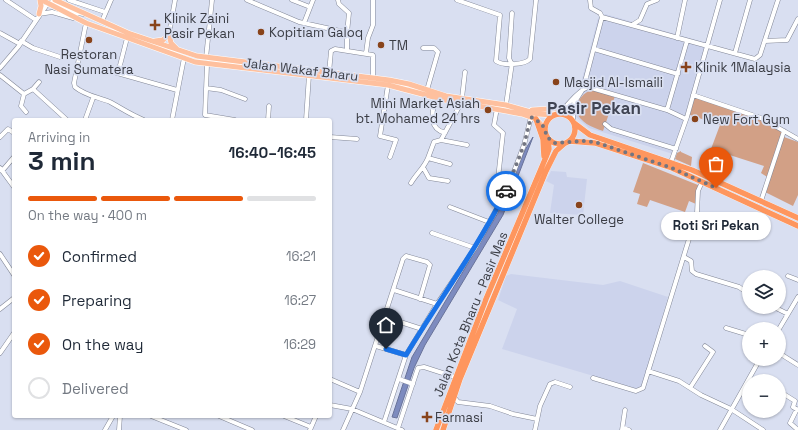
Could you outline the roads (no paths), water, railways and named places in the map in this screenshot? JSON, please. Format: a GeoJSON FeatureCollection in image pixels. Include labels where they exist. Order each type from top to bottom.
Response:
{"type":"FeatureCollection","features":[{"type":"Feature","properties":{"kind":"highway"},"geometry":{"type":"LineString","coordinates":[[798,218],[671,162],[590,134],[565,114],[556,114],[547,120],[544,128],[548,138],[555,143],[595,142],[672,168],[798,226]]}},
{"type":"Feature","properties":{"kind":"highway"},"geometry":{"type":"LineString","coordinates":[[534,118],[544,143],[544,162]]}},
{"type":"Feature","properties":{"kind":"highway"},"geometry":{"type":"LineString","coordinates":[[566,142],[575,133],[574,122]]}},
{"type":"Feature","properties":{"kind":"highway","name":"Jalan Kota Bharu - Pasir Mas"},"geometry":{"type":"LineString","coordinates":[[436,430],[455,377],[549,149],[548,138]]}},
{"type":"Feature","properties":{"kind":"highway","name":"Jalan Kota Bharu - Pasir Mas"},"geometry":{"type":"LineString","coordinates":[[443,430],[456,400],[460,379],[546,171],[556,151],[566,142]]}},
{"type":"Feature","properties":{"kind":"main road","name":"Jalan Wakaf Bharu"},"geometry":{"type":"LineString","coordinates":[[41,0],[77,20],[207,65],[309,75],[388,85],[435,98],[506,105],[538,114],[556,114]]}},
{"type":"Feature","properties":{"kind":"main road"},"geometry":{"type":"LineString","coordinates":[[39,14],[41,0]]}},
{"type":"Feature","properties":{"kind":"main road","name":"Jalan Wakaf Bharu"},"geometry":{"type":"LineString","coordinates":[[55,0],[149,40],[206,58],[373,78],[409,84],[462,100],[534,118]]}},
{"type":"Feature","properties":{"kind":"main road"},"geometry":{"type":"LineString","coordinates":[[149,40],[163,40],[169,34]]}},
{"type":"Feature","properties":{"kind":"main road"},"geometry":{"type":"LineString","coordinates":[[169,34],[171,43],[177,50]]}},
{"type":"Feature","properties":{"kind":"main road"},"geometry":{"type":"LineString","coordinates":[[513,107],[539,110],[566,108]]}},
{"type":"Feature","properties":{"kind":"main road"},"geometry":{"type":"LineString","coordinates":[[534,118],[544,128]]}},
{"type":"Feature","properties":{"kind":"street"},"geometry":{"type":"LineString","coordinates":[[6,0],[36,20]]}},
{"type":"Feature","properties":{"kind":"street"},"geometry":{"type":"LineString","coordinates":[[63,0],[71,7]]}},
{"type":"Feature","properties":{"kind":"street"},"geometry":{"type":"LineString","coordinates":[[69,0],[105,12]]}},
{"type":"Feature","properties":{"kind":"street"},"geometry":{"type":"LineString","coordinates":[[102,21],[111,0]]}},
{"type":"Feature","properties":{"kind":"street"},"geometry":{"type":"LineString","coordinates":[[169,34],[175,0]]}},
{"type":"Feature","properties":{"kind":"street"},"geometry":{"type":"LineString","coordinates":[[206,58],[212,0]]}},
{"type":"Feature","properties":{"kind":"street"},"geometry":{"type":"LineString","coordinates":[[247,0],[275,13],[304,23],[346,33]]}},
{"type":"Feature","properties":{"kind":"street"},"geometry":{"type":"LineString","coordinates":[[292,0],[310,7]]}},
{"type":"Feature","properties":{"kind":"street"},"geometry":{"type":"LineString","coordinates":[[304,23],[313,0]]}},
{"type":"Feature","properties":{"kind":"street"},"geometry":{"type":"LineString","coordinates":[[338,0],[339,4],[349,13],[346,33],[346,50]]}},
{"type":"Feature","properties":{"kind":"street"},"geometry":{"type":"LineString","coordinates":[[366,53],[368,38],[373,25],[373,0]]}},
{"type":"Feature","properties":{"kind":"street"},"geometry":{"type":"LineString","coordinates":[[457,0],[500,15],[496,61],[499,63],[527,62],[530,59],[536,0]]}},
{"type":"Feature","properties":{"kind":"street"},"geometry":{"type":"LineString","coordinates":[[590,0],[591,8],[602,17],[735,53],[755,60],[760,55],[778,0]]}},
{"type":"Feature","properties":{"kind":"street"},"geometry":{"type":"LineString","coordinates":[[632,25],[640,20],[647,4],[657,0]]}},
{"type":"Feature","properties":{"kind":"street"},"geometry":{"type":"LineString","coordinates":[[677,38],[685,0]]}},
{"type":"Feature","properties":{"kind":"street"},"geometry":{"type":"LineString","coordinates":[[671,162],[686,119],[720,0]]}},
{"type":"Feature","properties":{"kind":"street"},"geometry":{"type":"LineString","coordinates":[[735,53],[750,0]]}},
{"type":"Feature","properties":{"kind":"street"},"geometry":{"type":"LineString","coordinates":[[0,68],[21,43],[47,4],[52,2],[76,13],[88,15]]}},
{"type":"Feature","properties":{"kind":"street","name":"Jalan Wakaf Bharu"},"geometry":{"type":"LineString","coordinates":[[39,14],[52,12],[77,20]]}},
{"type":"Feature","properties":{"kind":"street"},"geometry":{"type":"LineString","coordinates":[[506,105],[510,87],[512,63],[509,58],[512,14]]}},
{"type":"Feature","properties":{"kind":"street"},"geometry":{"type":"LineString","coordinates":[[574,122],[573,105],[583,89],[602,17]]}},
{"type":"Feature","properties":{"kind":"street"},"geometry":{"type":"LineString","coordinates":[[765,41],[786,40],[798,19]]}},
{"type":"Feature","properties":{"kind":"street"},"geometry":{"type":"LineString","coordinates":[[86,23],[74,85],[77,89],[94,98],[109,102],[128,114],[139,118]]}},
{"type":"Feature","properties":{"kind":"street"},"geometry":{"type":"LineString","coordinates":[[0,33],[33,48],[60,57]]}},
{"type":"Feature","properties":{"kind":"street"},"geometry":{"type":"LineString","coordinates":[[118,73],[127,38]]}},
{"type":"Feature","properties":{"kind":"street"},"geometry":{"type":"LineString","coordinates":[[667,110],[687,41]]}},
{"type":"Feature","properties":{"kind":"street"},"geometry":{"type":"LineString","coordinates":[[423,48],[434,48],[438,52],[427,90]]}},
{"type":"Feature","properties":{"kind":"street"},"geometry":{"type":"LineString","coordinates":[[594,49],[678,74]]}},
{"type":"Feature","properties":{"kind":"street"},"geometry":{"type":"LineString","coordinates":[[329,73],[332,50],[346,50],[354,53],[366,53],[374,57],[373,78]]}},
{"type":"Feature","properties":{"kind":"street"},"geometry":{"type":"LineString","coordinates":[[172,118],[184,58]]}},
{"type":"Feature","properties":{"kind":"street"},"geometry":{"type":"LineString","coordinates":[[207,65],[205,115],[223,118]]}},
{"type":"Feature","properties":{"kind":"street"},"geometry":{"type":"LineString","coordinates":[[102,69],[177,90]]}},
{"type":"Feature","properties":{"kind":"street"},"geometry":{"type":"LineString","coordinates":[[441,140],[462,100],[465,72]]}},
{"type":"Feature","properties":{"kind":"street"},"geometry":{"type":"LineString","coordinates":[[0,75],[24,94]]}},
{"type":"Feature","properties":{"kind":"street"},"geometry":{"type":"LineString","coordinates":[[306,118],[309,75]]}},
{"type":"Feature","properties":{"kind":"street"},"geometry":{"type":"LineString","coordinates":[[26,112],[21,106],[24,94],[33,89],[39,82]]}},
{"type":"Feature","properties":{"kind":"street"},"geometry":{"type":"LineString","coordinates":[[388,85],[380,136],[396,140],[390,156]]}},
{"type":"Feature","properties":{"kind":"street"},"geometry":{"type":"LineString","coordinates":[[206,88],[221,90],[245,99]]}},
{"type":"Feature","properties":{"kind":"street"},"geometry":{"type":"LineString","coordinates":[[556,114],[566,108],[572,97],[583,89],[593,88],[667,110],[686,119]]}},
{"type":"Feature","properties":{"kind":"street"},"geometry":{"type":"LineString","coordinates":[[33,89],[65,118]]}},
{"type":"Feature","properties":{"kind":"street"},"geometry":{"type":"LineString","coordinates":[[693,95],[761,118],[797,138],[798,132]]}},
{"type":"Feature","properties":{"kind":"street"},"geometry":{"type":"LineString","coordinates":[[86,118],[94,98]]}},
{"type":"Feature","properties":{"kind":"street"},"geometry":{"type":"LineString","coordinates":[[435,98],[432,121],[436,129],[445,133]]}},
{"type":"Feature","properties":{"kind":"street"},"geometry":{"type":"LineString","coordinates":[[268,118],[269,106]]}},
{"type":"Feature","properties":{"kind":"street"},"geometry":{"type":"LineString","coordinates":[[497,108],[494,125],[503,133],[496,197],[498,208]]}},
{"type":"Feature","properties":{"kind":"street"},"geometry":{"type":"LineString","coordinates":[[384,422],[400,379],[406,355],[437,304],[475,248],[498,208],[507,190],[534,118]]}},
{"type":"Feature","properties":{"kind":"street"},"geometry":{"type":"LineString","coordinates":[[605,124],[611,129],[676,149]]}},
{"type":"Feature","properties":{"kind":"street"},"geometry":{"type":"LineString","coordinates":[[0,137],[8,129],[12,132]]}},
{"type":"Feature","properties":{"kind":"street"},"geometry":{"type":"LineString","coordinates":[[761,201],[784,131]]}},
{"type":"Feature","properties":{"kind":"street"},"geometry":{"type":"LineString","coordinates":[[332,137],[357,139]]}},
{"type":"Feature","properties":{"kind":"street"},"geometry":{"type":"LineString","coordinates":[[411,183],[417,173],[424,169],[434,142],[441,140],[467,146]]}},
{"type":"Feature","properties":{"kind":"street"},"geometry":{"type":"LineString","coordinates":[[428,158],[450,164]]}},
{"type":"Feature","properties":{"kind":"street"},"geometry":{"type":"LineString","coordinates":[[12,159],[1,169],[12,184]]}},
{"type":"Feature","properties":{"kind":"street"},"geometry":{"type":"LineString","coordinates":[[424,169],[430,178],[448,181]]}},
{"type":"Feature","properties":{"kind":"street"},"geometry":{"type":"LineString","coordinates":[[593,378],[639,391],[642,388],[697,213],[698,191],[702,182]]}},
{"type":"Feature","properties":{"kind":"street"},"geometry":{"type":"LineString","coordinates":[[450,207],[489,222]]}},
{"type":"Feature","properties":{"kind":"street"},"geometry":{"type":"LineString","coordinates":[[432,233],[475,248]]}},
{"type":"Feature","properties":{"kind":"street"},"geometry":{"type":"LineString","coordinates":[[0,254],[12,273]]}},
{"type":"Feature","properties":{"kind":"street"},"geometry":{"type":"LineString","coordinates":[[343,430],[360,392],[404,257],[408,256],[427,262],[430,267],[420,299]]}},
{"type":"Feature","properties":{"kind":"street"},"geometry":{"type":"LineString","coordinates":[[684,256],[691,261],[692,271],[696,274],[742,289]]}},
{"type":"Feature","properties":{"kind":"street"},"geometry":{"type":"LineString","coordinates":[[788,276],[798,280]]}},
{"type":"Feature","properties":{"kind":"street"},"geometry":{"type":"LineString","coordinates":[[394,290],[437,304]]}},
{"type":"Feature","properties":{"kind":"street"},"geometry":{"type":"LineString","coordinates":[[783,322],[798,296]]}},
{"type":"Feature","properties":{"kind":"street"},"geometry":{"type":"LineString","coordinates":[[0,309],[12,300]]}},
{"type":"Feature","properties":{"kind":"street"},"geometry":{"type":"LineString","coordinates":[[385,317],[422,329]]}},
{"type":"Feature","properties":{"kind":"street"},"geometry":{"type":"LineString","coordinates":[[726,328],[742,333]]}},
{"type":"Feature","properties":{"kind":"street"},"geometry":{"type":"LineString","coordinates":[[0,353],[12,336]]}},
{"type":"Feature","properties":{"kind":"street"},"geometry":{"type":"LineString","coordinates":[[376,346],[406,355]]}},
{"type":"Feature","properties":{"kind":"street"},"geometry":{"type":"LineString","coordinates":[[690,388],[713,352],[705,346]]}},
{"type":"Feature","properties":{"kind":"street"},"geometry":{"type":"LineString","coordinates":[[786,357],[798,365]]}},
{"type":"Feature","properties":{"kind":"street"},"geometry":{"type":"LineString","coordinates":[[398,428],[412,383],[420,366],[455,377]]}},
{"type":"Feature","properties":{"kind":"street"},"geometry":{"type":"LineString","coordinates":[[720,430],[730,409],[756,366]]}},
{"type":"Feature","properties":{"kind":"street"},"geometry":{"type":"LineString","coordinates":[[648,371],[674,378],[714,402],[730,409],[763,430]]}},
{"type":"Feature","properties":{"kind":"street"},"geometry":{"type":"LineString","coordinates":[[400,379],[412,383]]}},
{"type":"Feature","properties":{"kind":"street"},"geometry":{"type":"LineString","coordinates":[[332,380],[360,392]]}},
{"type":"Feature","properties":{"kind":"street"},"geometry":{"type":"LineString","coordinates":[[535,430],[544,397],[551,382],[570,387]]}},
{"type":"Feature","properties":{"kind":"street"},"geometry":{"type":"LineString","coordinates":[[786,395],[795,401],[793,407],[797,410],[790,423],[798,430]]}},
{"type":"Feature","properties":{"kind":"street"},"geometry":{"type":"LineString","coordinates":[[456,400],[490,406],[520,416],[537,419]]}},
{"type":"Feature","properties":{"kind":"street"},"geometry":{"type":"LineString","coordinates":[[332,405],[352,409],[402,430]]}},
{"type":"Feature","properties":{"kind":"street"},"geometry":{"type":"LineString","coordinates":[[625,410],[622,429],[629,430]]}},
{"type":"Feature","properties":{"kind":"street"},"geometry":{"type":"LineString","coordinates":[[105,430],[112,418]]}},
{"type":"Feature","properties":{"kind":"street"},"geometry":{"type":"LineString","coordinates":[[119,430],[120,418]]}},
{"type":"Feature","properties":{"kind":"street"},"geometry":{"type":"LineString","coordinates":[[157,418],[186,430]]}},
{"type":"Feature","properties":{"kind":"street"},"geometry":{"type":"LineString","coordinates":[[224,418],[252,430]]}},
{"type":"Feature","properties":{"kind":"street"},"geometry":{"type":"LineString","coordinates":[[288,418],[310,429],[315,418]]}},
{"type":"Feature","properties":{"kind":"water"},"geometry":{"type":"Polygon","coordinates":[[[533,137],[503,215],[425,345],[414,368],[397,418],[392,417],[412,357],[498,213],[525,150],[533,137]]]}},
{"type":"Feature","properties":{"kind":"place","name":"Klinik Zaini Pasir Pekan"},"geometry":{"type":"Point","coordinates":[155,25]}},
{"type":"Feature","properties":{"kind":"place","name":"Kopitiam Galoq"},"geometry":{"type":"Point","coordinates":[261,32]}},
{"type":"Feature","properties":{"kind":"place","name":"Restoran Nasi Sumatera"},"geometry":{"type":"Point","coordinates":[89,40]}},
{"type":"Feature","properties":{"kind":"place","name":"TM"},"geometry":{"type":"Point","coordinates":[381,45]}},
{"type":"Feature","properties":{"kind":"place","name":"Klinik 1Malaysia"},"geometry":{"type":"Point","coordinates":[686,67]}},
{"type":"Feature","properties":{"kind":"place","name":"Masjid Al-Ismaili"},"geometry":{"type":"Point","coordinates":[556,82]}},
{"type":"Feature","properties":{"kind":"place","name":"Mini Market Asiah bt. Mohamed 24 hrs"},"geometry":{"type":"Point","coordinates":[488,110]}},
{"type":"Feature","properties":{"kind":"place","name":"New Fort Gym"},"geometry":{"type":"Point","coordinates":[695,119]}},
{"type":"Feature","properties":{"kind":"place","name":"Roti Sri Pekan"},"geometry":{"type":"Point","coordinates":[716,188]}},
{"type":"Feature","properties":{"kind":"place","name":"Walter College"},"geometry":{"type":"Point","coordinates":[579,205]}},
{"type":"Feature","properties":{"kind":"place","name":"Farmasi"},"geometry":{"type":"Point","coordinates":[427,417]}},
{"type":"Feature","properties":{"kind":"district","name":"Pasir Pekan"},"geometry":{"type":"Point","coordinates":[594,108]}}]}
